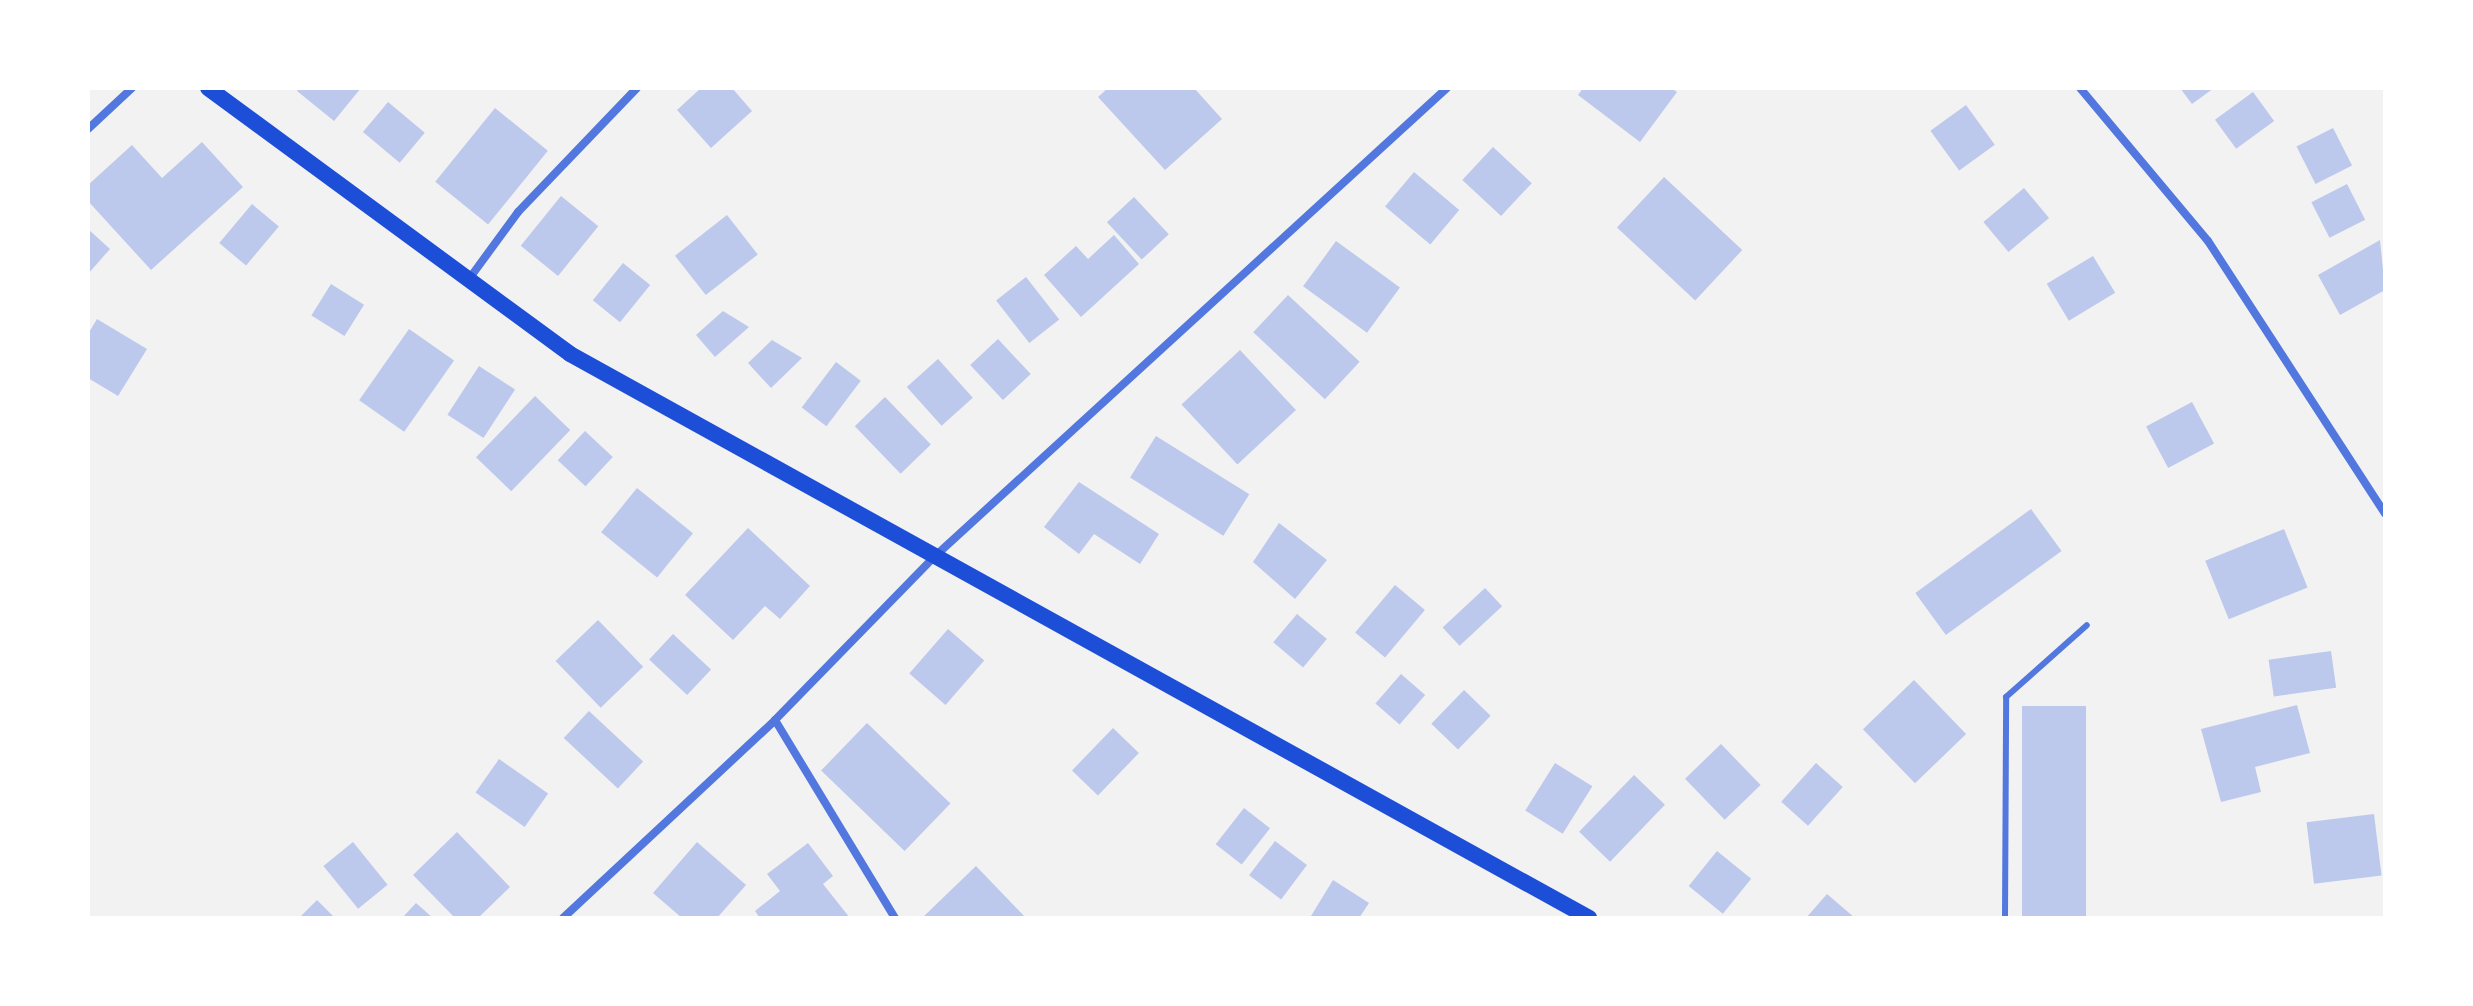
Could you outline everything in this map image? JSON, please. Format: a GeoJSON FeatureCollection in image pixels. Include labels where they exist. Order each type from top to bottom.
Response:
{"type":"FeatureCollection","features":[{"type":"Feature","properties":{"kind":"main road"},"geometry":{"type":"LineString","coordinates":[[208,88],[570,354],[933,558],[1589,918]]}},
{"type":"Feature","properties":{"kind":"street"},"geometry":{"type":"LineString","coordinates":[[88,129],[132,88]]}},
{"type":"Feature","properties":{"kind":"street"},"geometry":{"type":"LineString","coordinates":[[468,279],[518,212],[637,88]]}},
{"type":"Feature","properties":{"kind":"street"},"geometry":{"type":"LineString","coordinates":[[563,918],[775,720],[933,558],[1447,88]]}},
{"type":"Feature","properties":{"kind":"street"},"geometry":{"type":"LineString","coordinates":[[2080,88],[2208,241],[2385,514]]}},
{"type":"Feature","properties":{"kind":"street"},"geometry":{"type":"LineString","coordinates":[[775,720],[895,918]]}},
{"type":"Feature","properties":{"kind":"lane"},"geometry":{"type":"LineString","coordinates":[[2005,918],[2006,697],[2087,625]]}},
{"type":"Feature","properties":{"kind":"building"},"geometry":{"type":"Polygon","coordinates":[[[299,88],[361,88],[334,121],[297,91],[299,88]]]}},
{"type":"Feature","properties":{"kind":"building"},"geometry":{"type":"Polygon","coordinates":[[[701,88],[732,88],[752,111],[711,148],[677,110],[701,88]]]}},
{"type":"Feature","properties":{"kind":"building"},"geometry":{"type":"Polygon","coordinates":[[[1108,88],[1194,88],[1222,119],[1165,170],[1098,97],[1108,88]]]}},
{"type":"Feature","properties":{"kind":"building"},"geometry":{"type":"Polygon","coordinates":[[[1583,88],[1671,88],[1677,92],[1640,142],[1578,95],[1583,88]]]}},
{"type":"Feature","properties":{"kind":"building"},"geometry":{"type":"Polygon","coordinates":[[[2180,88],[2214,88],[2192,104],[2180,88]]]}},
{"type":"Feature","properties":{"kind":"building"},"geometry":{"type":"Polygon","coordinates":[[[2253,92],[2274,121],[2236,149],[2215,120],[2253,92]]]}},
{"type":"Feature","properties":{"kind":"building"},"geometry":{"type":"Polygon","coordinates":[[[388,102],[425,133],[400,163],[363,132],[388,102]]]}},
{"type":"Feature","properties":{"kind":"building"},"geometry":{"type":"Polygon","coordinates":[[[1966,105],[1995,145],[1959,171],[1930,131],[1966,105]]]}},
{"type":"Feature","properties":{"kind":"building"},"geometry":{"type":"Polygon","coordinates":[[[495,108],[548,151],[488,225],[435,182],[495,108]]]}},
{"type":"Feature","properties":{"kind":"building"},"geometry":{"type":"Polygon","coordinates":[[[2333,128],[2352,165],[2316,184],[2296,147],[2333,128]]]}},
{"type":"Feature","properties":{"kind":"building"},"geometry":{"type":"Polygon","coordinates":[[[202,142],[243,187],[151,270],[88,201],[88,185],[132,145],[162,178],[202,142]]]}},
{"type":"Feature","properties":{"kind":"building"},"geometry":{"type":"Polygon","coordinates":[[[1493,147],[1532,183],[1501,216],[1462,180],[1493,147]]]}},
{"type":"Feature","properties":{"kind":"building"},"geometry":{"type":"Polygon","coordinates":[[[1414,172],[1459,210],[1430,244],[1385,206],[1414,172]]]}},
{"type":"Feature","properties":{"kind":"building"},"geometry":{"type":"Polygon","coordinates":[[[1664,177],[1742,250],[1695,300],[1617,227],[1664,177]]]}},
{"type":"Feature","properties":{"kind":"building"},"geometry":{"type":"Polygon","coordinates":[[[2347,184],[2365,220],[2330,238],[2311,202],[2347,184]]]}},
{"type":"Feature","properties":{"kind":"building"},"geometry":{"type":"Polygon","coordinates":[[[2024,188],[2049,218],[2008,252],[1983,222],[2024,188]]]}},
{"type":"Feature","properties":{"kind":"building"},"geometry":{"type":"Polygon","coordinates":[[[561,196],[598,226],[558,276],[521,246],[561,196]]]}},
{"type":"Feature","properties":{"kind":"building"},"geometry":{"type":"Polygon","coordinates":[[[1134,197],[1169,234],[1142,260],[1107,222],[1134,197]]]}},
{"type":"Feature","properties":{"kind":"building"},"geometry":{"type":"Polygon","coordinates":[[[252,204],[279,226],[246,266],[219,243],[252,204]]]}},
{"type":"Feature","properties":{"kind":"building"},"geometry":{"type":"Polygon","coordinates":[[[727,215],[758,254],[706,295],[675,256],[727,215]]]}},
{"type":"Feature","properties":{"kind":"building"},"geometry":{"type":"Polygon","coordinates":[[[88,229],[110,249],[88,274],[88,229]]]}},
{"type":"Feature","properties":{"kind":"building"},"geometry":{"type":"Polygon","coordinates":[[[1114,235],[1139,264],[1081,317],[1044,275],[1076,246],[1088,259],[1114,235]]]}},
{"type":"Feature","properties":{"kind":"building"},"geometry":{"type":"Polygon","coordinates":[[[2380,240],[2385,290],[2340,315],[2318,275],[2380,240]]]}},
{"type":"Feature","properties":{"kind":"building"},"geometry":{"type":"Polygon","coordinates":[[[1336,241],[1400,287],[1367,333],[1303,286],[1336,241]]]}},
{"type":"Feature","properties":{"kind":"building"},"geometry":{"type":"Polygon","coordinates":[[[2093,256],[2115,293],[2069,321],[2047,284],[2093,256]]]}},
{"type":"Feature","properties":{"kind":"building"},"geometry":{"type":"Polygon","coordinates":[[[623,263],[650,285],[620,322],[593,300],[623,263]]]}},
{"type":"Feature","properties":{"kind":"building"},"geometry":{"type":"Polygon","coordinates":[[[1026,277],[1059,320],[1029,343],[996,300],[1026,277]]]}},
{"type":"Feature","properties":{"kind":"building"},"geometry":{"type":"Polygon","coordinates":[[[331,284],[364,305],[344,336],[311,315],[331,284]]]}},
{"type":"Feature","properties":{"kind":"building"},"geometry":{"type":"Polygon","coordinates":[[[1288,295],[1360,362],[1325,399],[1253,332],[1288,295]]]}},
{"type":"Feature","properties":{"kind":"building"},"geometry":{"type":"Polygon","coordinates":[[[723,311],[749,327],[715,357],[696,335],[723,311]]]}},
{"type":"Feature","properties":{"kind":"building"},"geometry":{"type":"Polygon","coordinates":[[[97,319],[147,349],[118,396],[88,378],[88,334],[97,319]]]}},
{"type":"Feature","properties":{"kind":"building"},"geometry":{"type":"Polygon","coordinates":[[[409,329],[454,361],[404,432],[359,400],[409,329]]]}},
{"type":"Feature","properties":{"kind":"building"},"geometry":{"type":"Polygon","coordinates":[[[998,339],[1031,374],[1003,400],[970,365],[998,339]]]}},
{"type":"Feature","properties":{"kind":"building"},"geometry":{"type":"Polygon","coordinates":[[[772,340],[802,358],[771,388],[748,363],[772,340]]]}},
{"type":"Feature","properties":{"kind":"building"},"geometry":{"type":"Polygon","coordinates":[[[1240,350],[1296,410],[1237,465],[1181,405],[1240,350]]]}},
{"type":"Feature","properties":{"kind":"building"},"geometry":{"type":"Polygon","coordinates":[[[938,359],[973,398],[942,426],[907,387],[938,359]]]}},
{"type":"Feature","properties":{"kind":"building"},"geometry":{"type":"Polygon","coordinates":[[[836,362],[861,381],[826,426],[802,408],[836,362]]]}},
{"type":"Feature","properties":{"kind":"building"},"geometry":{"type":"Polygon","coordinates":[[[479,366],[515,389],[483,438],[447,415],[479,366]]]}},
{"type":"Feature","properties":{"kind":"building"},"geometry":{"type":"Polygon","coordinates":[[[535,396],[570,430],[511,491],[476,457],[535,396]]]}},
{"type":"Feature","properties":{"kind":"building"},"geometry":{"type":"Polygon","coordinates":[[[885,397],[931,444],[901,474],[855,426],[885,397]]]}},
{"type":"Feature","properties":{"kind":"building"},"geometry":{"type":"Polygon","coordinates":[[[2192,402],[2214,443],[2168,468],[2146,426],[2192,402]]]}},
{"type":"Feature","properties":{"kind":"building"},"geometry":{"type":"Polygon","coordinates":[[[585,431],[613,457],[586,486],[558,460],[585,431]]]}},
{"type":"Feature","properties":{"kind":"building"},"geometry":{"type":"Polygon","coordinates":[[[1156,436],[1249,494],[1223,536],[1130,478],[1156,436]]]}},
{"type":"Feature","properties":{"kind":"building"},"geometry":{"type":"Polygon","coordinates":[[[1079,482],[1159,534],[1140,564],[1094,534],[1079,554],[1044,527],[1079,482]]]}},
{"type":"Feature","properties":{"kind":"building"},"geometry":{"type":"Polygon","coordinates":[[[637,488],[693,533],[657,578],[601,532],[637,488]]]}},
{"type":"Feature","properties":{"kind":"building"},"geometry":{"type":"Polygon","coordinates":[[[2031,509],[2062,551],[1946,635],[1915,593],[2031,509]]]}},
{"type":"Feature","properties":{"kind":"building"},"geometry":{"type":"Polygon","coordinates":[[[1279,523],[1327,560],[1295,599],[1253,562],[1279,523]]]}},
{"type":"Feature","properties":{"kind":"building"},"geometry":{"type":"Polygon","coordinates":[[[748,528],[810,586],[780,619],[765,606],[733,640],[685,595],[748,528]]]}},
{"type":"Feature","properties":{"kind":"building"},"geometry":{"type":"Polygon","coordinates":[[[2284,529],[2308,587],[2229,619],[2205,561],[2284,529]]]}},
{"type":"Feature","properties":{"kind":"building"},"geometry":{"type":"Polygon","coordinates":[[[1395,585],[1425,610],[1385,658],[1355,632],[1395,585]]]}},
{"type":"Feature","properties":{"kind":"building"},"geometry":{"type":"Polygon","coordinates":[[[1485,588],[1502,606],[1460,646],[1443,628],[1485,588]]]}},
{"type":"Feature","properties":{"kind":"building"},"geometry":{"type":"Polygon","coordinates":[[[1297,614],[1327,639],[1303,667],[1273,642],[1297,614]]]}},
{"type":"Feature","properties":{"kind":"building"},"geometry":{"type":"Polygon","coordinates":[[[598,620],[643,667],[601,708],[556,661],[598,620]]]}},
{"type":"Feature","properties":{"kind":"building"},"geometry":{"type":"Polygon","coordinates":[[[948,629],[984,660],[946,705],[909,674],[948,629]]]}},
{"type":"Feature","properties":{"kind":"building"},"geometry":{"type":"Polygon","coordinates":[[[673,634],[711,669],[687,695],[649,660],[673,634]]]}},
{"type":"Feature","properties":{"kind":"building"},"geometry":{"type":"Polygon","coordinates":[[[2331,651],[2336,688],[2274,696],[2269,660],[2331,651]]]}},
{"type":"Feature","properties":{"kind":"building"},"geometry":{"type":"Polygon","coordinates":[[[1401,674],[1425,695],[1400,724],[1375,703],[1401,674]]]}},
{"type":"Feature","properties":{"kind":"building"},"geometry":{"type":"Polygon","coordinates":[[[1914,680],[1966,734],[1915,783],[1863,729],[1914,680]]]}},
{"type":"Feature","properties":{"kind":"building"},"geometry":{"type":"Polygon","coordinates":[[[1464,690],[1491,716],[1458,750],[1431,724],[1464,690]]]}},
{"type":"Feature","properties":{"kind":"building"},"geometry":{"type":"Polygon","coordinates":[[[2297,705],[2310,753],[2255,767],[2261,792],[2221,802],[2201,729],[2297,705]]]}},
{"type":"Feature","properties":{"kind":"building"},"geometry":{"type":"Polygon","coordinates":[[[2022,706],[2086,706],[2086,918],[2022,918],[2022,706]]]}},
{"type":"Feature","properties":{"kind":"building"},"geometry":{"type":"Polygon","coordinates":[[[589,711],[643,761],[618,789],[564,738],[589,711]]]}},
{"type":"Feature","properties":{"kind":"building"},"geometry":{"type":"Polygon","coordinates":[[[867,723],[950,804],[905,851],[821,770],[867,723]]]}},
{"type":"Feature","properties":{"kind":"building"},"geometry":{"type":"Polygon","coordinates":[[[1113,728],[1139,753],[1098,795],[1072,770],[1113,728]]]}},
{"type":"Feature","properties":{"kind":"building"},"geometry":{"type":"Polygon","coordinates":[[[1721,744],[1761,785],[1725,820],[1685,779],[1721,744]]]}},
{"type":"Feature","properties":{"kind":"building"},"geometry":{"type":"Polygon","coordinates":[[[499,759],[548,793],[525,827],[475,793],[499,759]]]}},
{"type":"Feature","properties":{"kind":"building"},"geometry":{"type":"Polygon","coordinates":[[[1555,763],[1592,786],[1563,834],[1525,810],[1555,763]]]}},
{"type":"Feature","properties":{"kind":"building"},"geometry":{"type":"Polygon","coordinates":[[[1816,763],[1843,787],[1808,826],[1781,802],[1816,763]]]}},
{"type":"Feature","properties":{"kind":"building"},"geometry":{"type":"Polygon","coordinates":[[[1634,775],[1665,805],[1610,862],[1579,832],[1634,775]]]}},
{"type":"Feature","properties":{"kind":"building"},"geometry":{"type":"Polygon","coordinates":[[[1244,808],[1270,828],[1242,865],[1216,844],[1244,808]]]}},
{"type":"Feature","properties":{"kind":"building"},"geometry":{"type":"Polygon","coordinates":[[[2374,814],[2382,876],[2314,884],[2307,822],[2374,814]]]}},
{"type":"Feature","properties":{"kind":"building"},"geometry":{"type":"Polygon","coordinates":[[[457,832],[510,887],[478,918],[455,918],[413,875],[457,832]]]}},
{"type":"Feature","properties":{"kind":"building"},"geometry":{"type":"Polygon","coordinates":[[[1275,841],[1307,865],[1281,899],[1249,875],[1275,841]]]}},
{"type":"Feature","properties":{"kind":"building"},"geometry":{"type":"Polygon","coordinates":[[[353,842],[388,885],[358,909],[323,866],[353,842]]]}},
{"type":"Feature","properties":{"kind":"building"},"geometry":{"type":"Polygon","coordinates":[[[697,842],[746,885],[717,918],[682,918],[653,893],[697,842]]]}},
{"type":"Feature","properties":{"kind":"building"},"geometry":{"type":"Polygon","coordinates":[[[808,843],[833,876],[823,884],[850,918],[760,918],[755,911],[780,891],[767,874],[808,843]]]}},
{"type":"Feature","properties":{"kind":"building"},"geometry":{"type":"Polygon","coordinates":[[[1717,851],[1751,879],[1723,914],[1689,886],[1717,851]]]}},
{"type":"Feature","properties":{"kind":"building"},"geometry":{"type":"Polygon","coordinates":[[[976,866],[1026,918],[922,918],[976,866]]]}},
{"type":"Feature","properties":{"kind":"building"},"geometry":{"type":"Polygon","coordinates":[[[1333,880],[1369,903],[1359,918],[1311,916],[1333,880]]]}},
{"type":"Feature","properties":{"kind":"building"},"geometry":{"type":"Polygon","coordinates":[[[1827,894],[1855,918],[1806,918],[1827,894]]]}},
{"type":"Feature","properties":{"kind":"building"},"geometry":{"type":"Polygon","coordinates":[[[317,900],[335,918],[299,918],[317,900]]]}},
{"type":"Feature","properties":{"kind":"building"},"geometry":{"type":"Polygon","coordinates":[[[416,903],[433,918],[402,918],[416,903]]]}}]}
